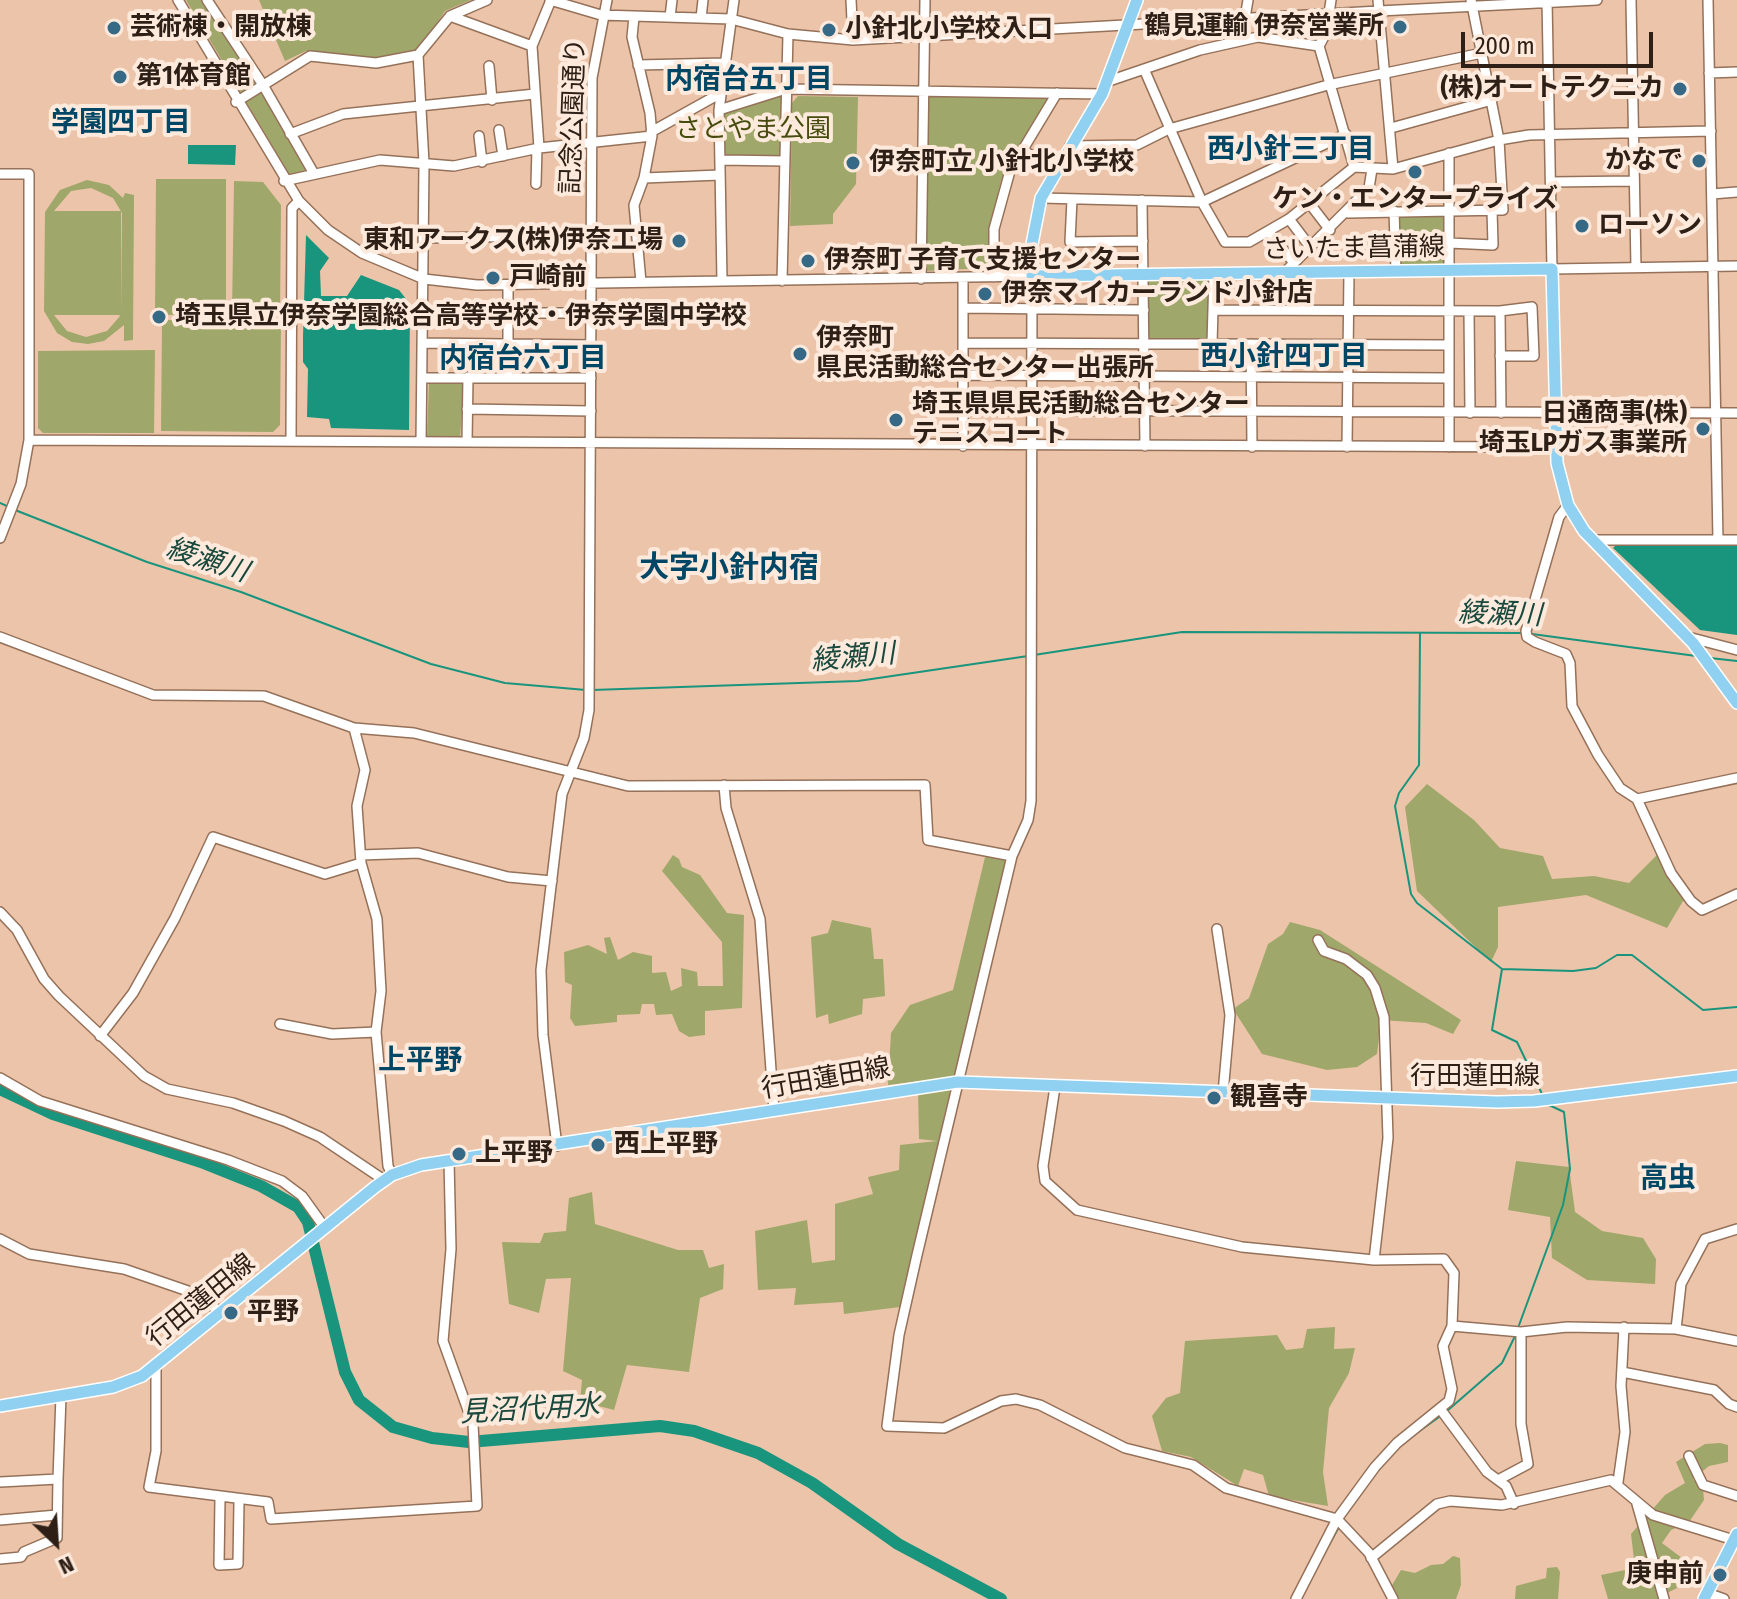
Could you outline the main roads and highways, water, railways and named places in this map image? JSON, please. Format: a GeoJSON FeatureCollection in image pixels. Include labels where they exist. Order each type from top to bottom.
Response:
{"type":"FeatureCollection","features":[{"type":"Feature","properties":{"kind":"main road","name":"さいたま菖蒲線"},"geometry":{"type":"LineString","coordinates":[[1137,0],[1102,94],[1041,198],[1035,220],[1032,276],[1214,274],[1290,268],[1349,271],[1552,269],[1556,447],[1558,475],[1568,505],[1592,540],[1711,664],[1737,703]]}},
{"type":"Feature","properties":{"kind":"main road","name":"行田蓮田線"},"geometry":{"type":"LineString","coordinates":[[0,1406],[113,1387],[156,1367],[388,1178],[449,1160],[557,1146],[958,1082],[1388,1099],[1534,1101],[1737,1076]]}},
{"type":"Feature","properties":{"kind":"main road"},"geometry":{"type":"LineString","coordinates":[[1706,1596],[1736,1539]]}},
{"type":"Feature","properties":{"kind":"water"},"geometry":{"type":"Polygon","coordinates":[[[188,145],[236,145],[235,165],[188,164],[188,145]]]}},
{"type":"Feature","properties":{"kind":"water"},"geometry":{"type":"Polygon","coordinates":[[[306,235],[329,258],[320,271],[321,296],[347,296],[361,275],[399,290],[410,304],[409,430],[331,428],[329,419],[307,417],[308,369],[303,362],[306,235]]]}},
{"type":"Feature","properties":{"kind":"water"},"geometry":{"type":"Polygon","coordinates":[[[1737,546],[1737,635],[1700,630],[1613,548],[1737,546]]]}},
{"type":"Feature","properties":{"kind":"waterway","name":"綾瀬川"},"geometry":{"type":"LineString","coordinates":[[0,503],[9,507]]}},
{"type":"Feature","properties":{"kind":"waterway","name":"綾瀬川"},"geometry":{"type":"LineString","coordinates":[[15,510],[147,562],[241,592],[431,664],[505,683],[586,690]]}},
{"type":"Feature","properties":{"kind":"waterway","name":"綾瀬川"},"geometry":{"type":"LineString","coordinates":[[1034,655],[1182,632],[1522,633]]}},
{"type":"Feature","properties":{"kind":"waterway"},"geometry":{"type":"LineString","coordinates":[[1420,633],[1419,765],[1399,793],[1395,806],[1411,894],[1417,903],[1502,969],[1573,971],[1596,968],[1617,955],[1632,955],[1703,1010],[1737,1007]]}},
{"type":"Feature","properties":{"kind":"waterway","name":"綾瀬川"},"geometry":{"type":"LineString","coordinates":[[1532,634],[1696,656]]}},
{"type":"Feature","properties":{"kind":"waterway","name":"綾瀬川"},"geometry":{"type":"LineString","coordinates":[[592,690],[858,681],[1028,656]]}},
{"type":"Feature","properties":{"kind":"waterway","name":"綾瀬川"},"geometry":{"type":"LineString","coordinates":[[1710,658],[1737,661]]}},
{"type":"Feature","properties":{"kind":"waterway"},"geometry":{"type":"LineString","coordinates":[[1502,969],[1492,1030],[1517,1042],[1543,1096]]}},
{"type":"Feature","properties":{"kind":"waterway","name":"見沼代用水"},"geometry":{"type":"LineString","coordinates":[[0,1089],[53,1114],[201,1162],[261,1186],[298,1207],[308,1222],[345,1372],[359,1400],[393,1427],[432,1438],[469,1442],[660,1426],[694,1431],[758,1453],[812,1483],[898,1544],[1001,1599]]}},
{"type":"Feature","properties":{"kind":"waterway"},"geometry":{"type":"LineString","coordinates":[[1518,1328],[1563,1205],[1570,1169],[1564,1112],[1549,1105]]}},
{"type":"Feature","properties":{"kind":"waterway"},"geometry":{"type":"LineString","coordinates":[[1447,1411],[1502,1363],[1516,1334]]}},
{"type":"Feature","properties":{"kind":"waterway"},"geometry":{"type":"LineString","coordinates":[[1418,1432],[1442,1415]]}},
{"type":"Feature","properties":{"kind":"waterway"},"geometry":{"type":"LineString","coordinates":[[1324,1554],[1340,1525]]}},
{"type":"Feature","properties":{"kind":"waterway","name":"見沼代用水"},"geometry":{"type":"LineString","coordinates":[[898,1544],[1001,1599]]}},
{"type":"Feature","properties":{"kind":"place","name":"鶴見運輸 伊奈営業所"},"geometry":{"type":"Point","coordinates":[1400,27]}},
{"type":"Feature","properties":{"kind":"place","name":"芸術棟・開放棟"},"geometry":{"type":"Point","coordinates":[114,28]}},
{"type":"Feature","properties":{"kind":"place","name":"小針北小学校入口"},"geometry":{"type":"Point","coordinates":[829,30]}},
{"type":"Feature","properties":{"kind":"place","name":"第1体育館"},"geometry":{"type":"Point","coordinates":[120,77]}},
{"type":"Feature","properties":{"kind":"place","name":"(株)オートテクニカ"},"geometry":{"type":"Point","coordinates":[1680,89]}},
{"type":"Feature","properties":{"kind":"place","name":"かなで"},"geometry":{"type":"Point","coordinates":[1699,161]}},
{"type":"Feature","properties":{"kind":"place","name":"伊奈町立 小針北小学校"},"geometry":{"type":"Point","coordinates":[853,163]}},
{"type":"Feature","properties":{"kind":"place","name":"ケン・エンタープライズ"},"geometry":{"type":"Point","coordinates":[1415,172]}},
{"type":"Feature","properties":{"kind":"place","name":"ローソン"},"geometry":{"type":"Point","coordinates":[1582,226]}},
{"type":"Feature","properties":{"kind":"place","name":"東和アークス(株)伊奈工場"},"geometry":{"type":"Point","coordinates":[679,241]}},
{"type":"Feature","properties":{"kind":"place","name":"伊奈町 子育て支援センター"},"geometry":{"type":"Point","coordinates":[808,261]}},
{"type":"Feature","properties":{"kind":"place","name":"戸崎前"},"geometry":{"type":"Point","coordinates":[493,278]}},
{"type":"Feature","properties":{"kind":"place","name":"伊奈マイカーランド小針店"},"geometry":{"type":"Point","coordinates":[985,294]}},
{"type":"Feature","properties":{"kind":"place","name":"埼玉県立伊奈学園総合高等学校・伊奈学園中学校"},"geometry":{"type":"Point","coordinates":[159,317]}},
{"type":"Feature","properties":{"kind":"place","name":"伊奈町 県民活動総合センター出張所"},"geometry":{"type":"Point","coordinates":[800,354]}},
{"type":"Feature","properties":{"kind":"place","name":"埼玉県県民活動総合センター テニスコート"},"geometry":{"type":"Point","coordinates":[896,420]}},
{"type":"Feature","properties":{"kind":"place","name":"日通商事(株) 埼玉LPガス事業所"},"geometry":{"type":"Point","coordinates":[1703,429]}},
{"type":"Feature","properties":{"kind":"place","name":"観喜寺"},"geometry":{"type":"Point","coordinates":[1214,1098]}},
{"type":"Feature","properties":{"kind":"place","name":"西上平野"},"geometry":{"type":"Point","coordinates":[598,1145]}},
{"type":"Feature","properties":{"kind":"place","name":"上平野"},"geometry":{"type":"Point","coordinates":[459,1154]}},
{"type":"Feature","properties":{"kind":"place","name":"平野"},"geometry":{"type":"Point","coordinates":[231,1313]}},
{"type":"Feature","properties":{"kind":"place","name":"庚申前"},"geometry":{"type":"Point","coordinates":[1720,1575]}},
{"type":"Feature","properties":{"kind":"district","name":"内宿台五丁目"},"geometry":{"type":"Point","coordinates":[749,80]}},
{"type":"Feature","properties":{"kind":"district","name":"学園四丁目"},"geometry":{"type":"Point","coordinates":[121,123]}},
{"type":"Feature","properties":{"kind":"district","name":"西小針三丁目"},"geometry":{"type":"Point","coordinates":[1291,150]}},
{"type":"Feature","properties":{"kind":"district","name":"西小針四丁目"},"geometry":{"type":"Point","coordinates":[1284,357]}},
{"type":"Feature","properties":{"kind":"district","name":"内宿台六丁目"},"geometry":{"type":"Point","coordinates":[523,359]}},
{"type":"Feature","properties":{"kind":"district","name":"大字小針内宿"},"geometry":{"type":"Point","coordinates":[729,569]}},
{"type":"Feature","properties":{"kind":"district","name":"上平野"},"geometry":{"type":"Point","coordinates":[420,1061]}},
{"type":"Feature","properties":{"kind":"district","name":"高虫"},"geometry":{"type":"Point","coordinates":[1668,1179]}},
{"type":"Feature","properties":{"kind":"park label","name":"さとやま公園"},"geometry":{"type":"Point","coordinates":[753,130]}}]}
